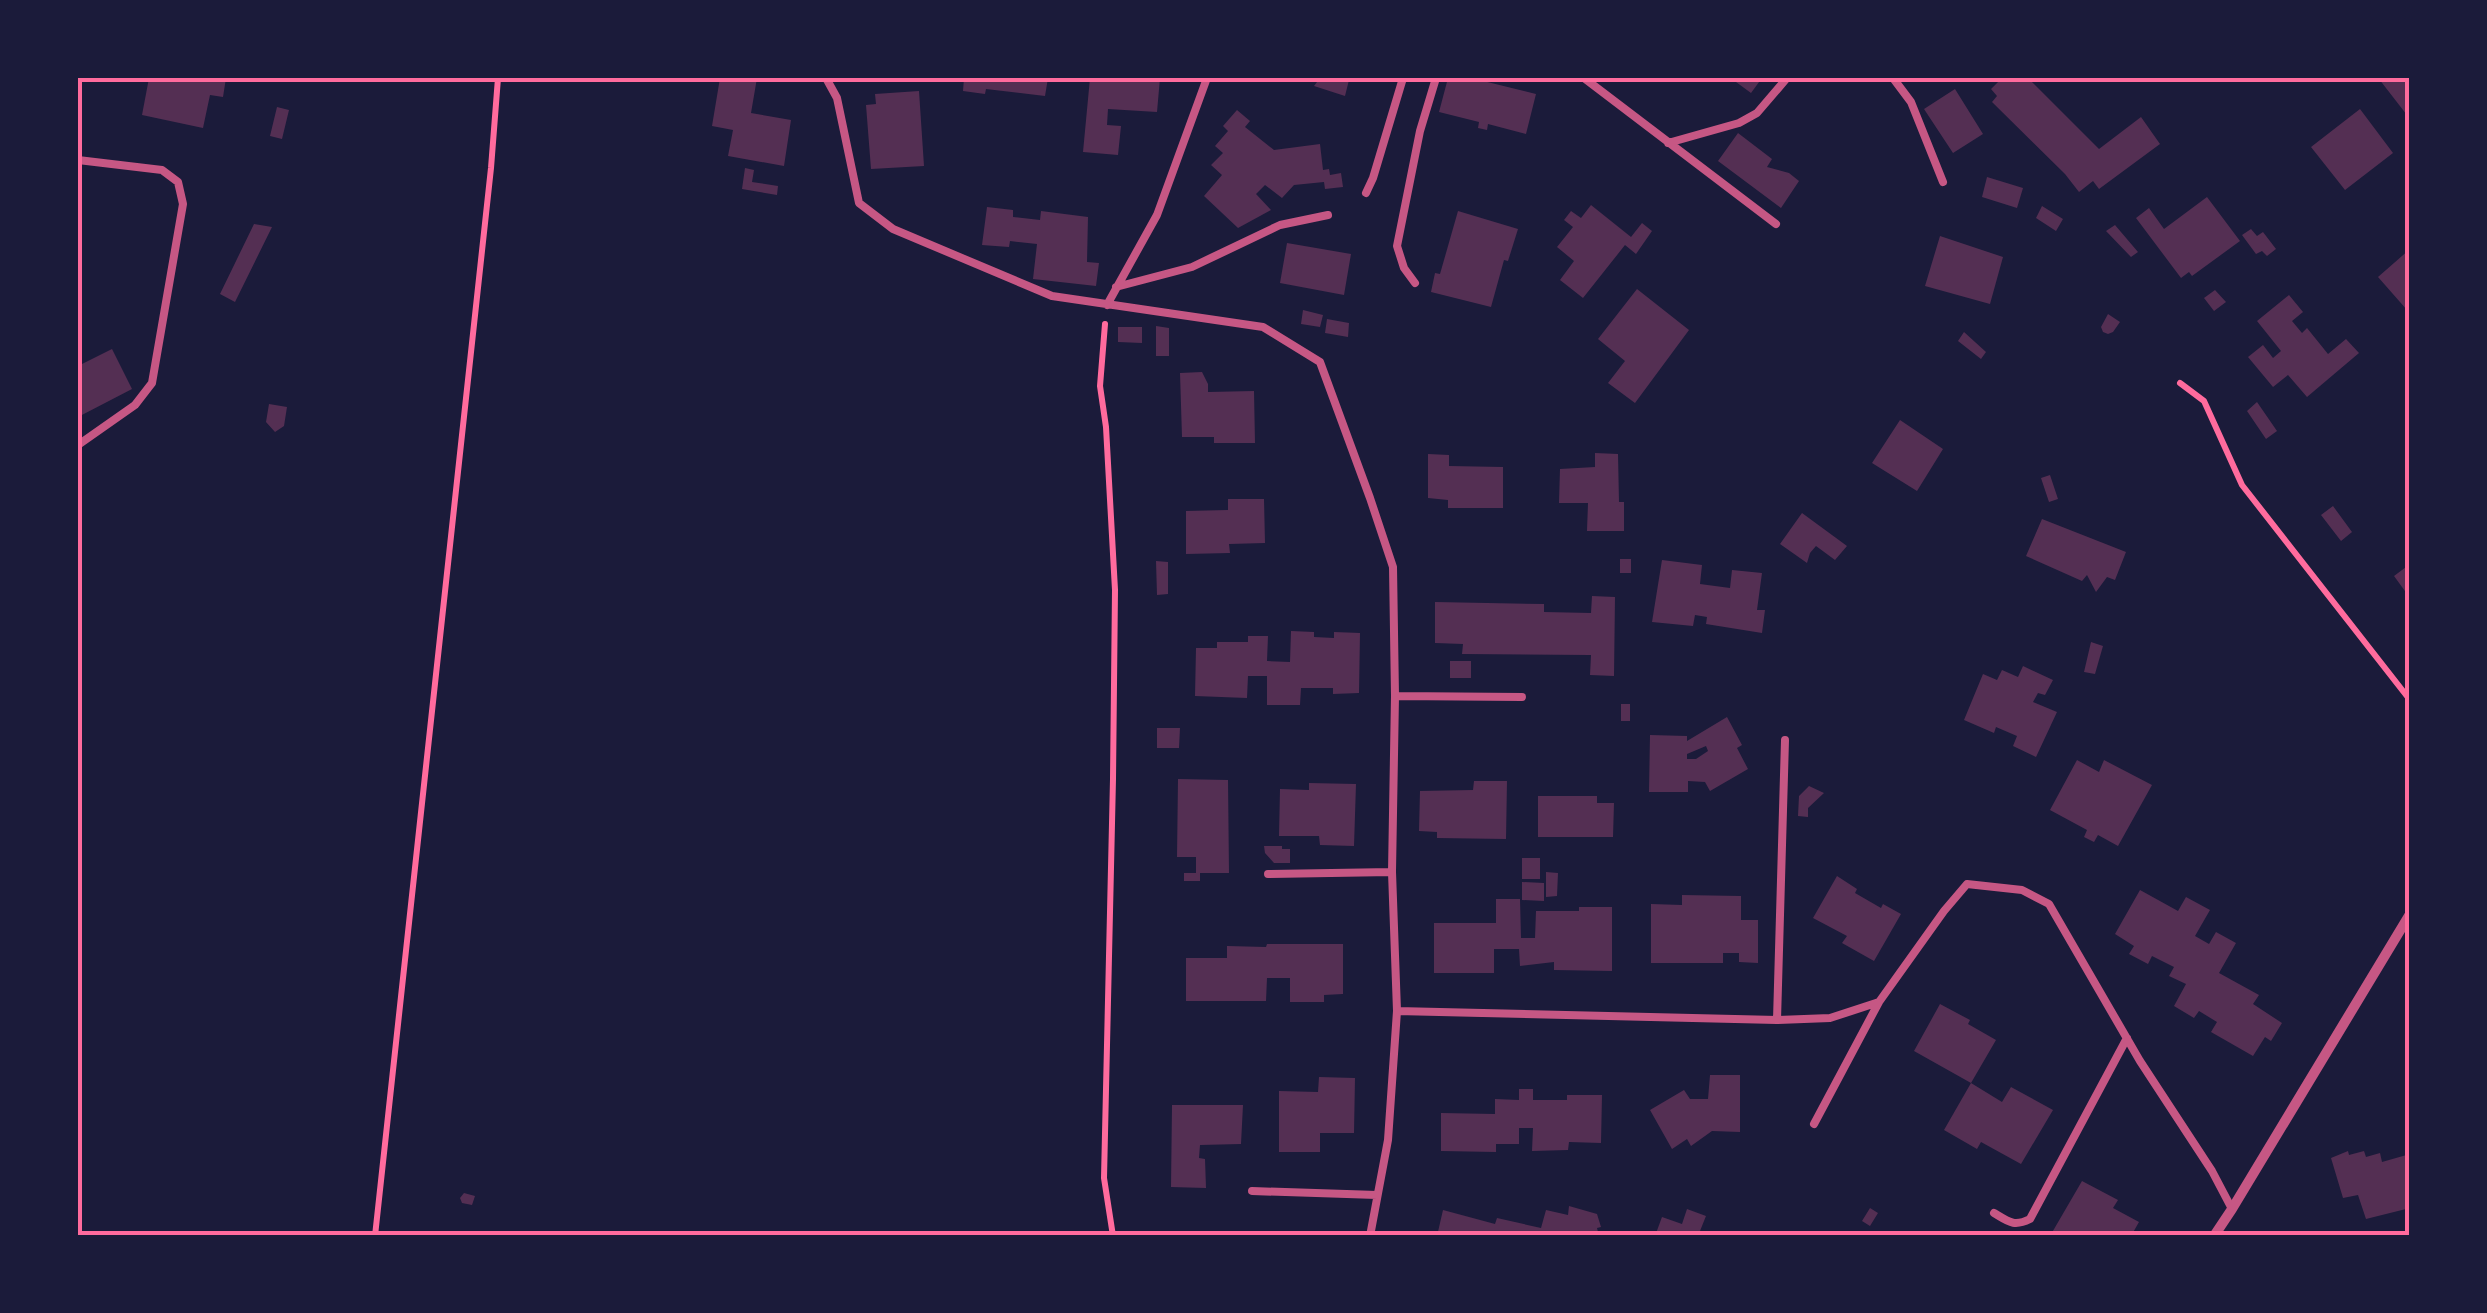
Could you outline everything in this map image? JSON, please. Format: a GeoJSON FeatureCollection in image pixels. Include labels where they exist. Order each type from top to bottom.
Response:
{"type":"FeatureCollection","features":[{"type":"Feature","properties":{"kind":"street"},"geometry":{"type":"LineString","coordinates":[[2214,1236],[2410,914]]}},
{"type":"Feature","properties":{"kind":"lane"},"geometry":{"type":"LineString","coordinates":[[826,78],[836,98],[858,203],[893,229],[1052,296],[1263,327],[1320,362],[1393,567],[1392,872],[1397,1011],[1388,1140],[1370,1236]]}},
{"type":"Feature","properties":{"kind":"lane"},"geometry":{"type":"LineString","coordinates":[[1107,305],[1157,215],[1208,78]]}},
{"type":"Feature","properties":{"kind":"lane"},"geometry":{"type":"LineString","coordinates":[[1366,194],[1404,78]]}},
{"type":"Feature","properties":{"kind":"lane"},"geometry":{"type":"LineString","coordinates":[[1415,283],[1404,268],[1397,246],[1420,131],[1436,78]]}},
{"type":"Feature","properties":{"kind":"lane"},"geometry":{"type":"LineString","coordinates":[[1584,78],[1776,224]]}},
{"type":"Feature","properties":{"kind":"lane"},"geometry":{"type":"LineString","coordinates":[[1668,142],[1757,113],[1787,78]]}},
{"type":"Feature","properties":{"kind":"lane"},"geometry":{"type":"LineString","coordinates":[[1893,78],[1911,102],[1943,182]]}},
{"type":"Feature","properties":{"kind":"lane"},"geometry":{"type":"LineString","coordinates":[[78,160],[162,170],[178,182],[183,204],[152,382],[135,406],[78,446]]}},
{"type":"Feature","properties":{"kind":"lane"},"geometry":{"type":"LineString","coordinates":[[1116,287],[1192,266],[1280,225],[1328,214]]}},
{"type":"Feature","properties":{"kind":"lane"},"geometry":{"type":"LineString","coordinates":[[1395,696],[1522,697]]}},
{"type":"Feature","properties":{"kind":"lane"},"geometry":{"type":"LineString","coordinates":[[1777,1020],[1784,740]]}},
{"type":"Feature","properties":{"kind":"lane"},"geometry":{"type":"LineString","coordinates":[[1268,874],[1392,872]]}},
{"type":"Feature","properties":{"kind":"lane"},"geometry":{"type":"LineString","coordinates":[[1814,1124],[1880,1002],[1967,884],[2022,890],[2049,904],[2232,1209]]}},
{"type":"Feature","properties":{"kind":"lane"},"geometry":{"type":"LineString","coordinates":[[1397,1011],[1777,1020],[1830,1018],[1880,1002]]}},
{"type":"Feature","properties":{"kind":"lane"},"geometry":{"type":"LineString","coordinates":[[1994,1213],[2011,1223],[2020,1224],[2030,1218],[2126,1038]]}},
{"type":"Feature","properties":{"kind":"lane"},"geometry":{"type":"LineString","coordinates":[[1252,1191],[1377,1195]]}},
{"type":"Feature","properties":{"kind":"path"},"geometry":{"type":"LineString","coordinates":[[374,1236],[498,78]]}},
{"type":"Feature","properties":{"kind":"path"},"geometry":{"type":"LineString","coordinates":[[1107,305],[1100,386],[1106,427],[1115,609],[1104,1178],[1113,1236]]}},
{"type":"Feature","properties":{"kind":"path"},"geometry":{"type":"LineString","coordinates":[[2180,384],[2204,401],[2242,484],[2410,700]]}},
{"type":"Feature","properties":{"kind":"building"},"geometry":{"type":"Polygon","coordinates":[[[149,78],[226,78],[223,97],[210,95],[203,128],[142,115],[149,78]]]}},
{"type":"Feature","properties":{"kind":"building"},"geometry":{"type":"Polygon","coordinates":[[[720,78],[757,78],[751,113],[791,120],[784,166],[728,156],[733,130],[712,126],[720,78]]]}},
{"type":"Feature","properties":{"kind":"building"},"geometry":{"type":"Polygon","coordinates":[[[964,78],[1048,78],[1045,96],[986,89],[985,94],[963,91],[964,78]]]}},
{"type":"Feature","properties":{"kind":"building"},"geometry":{"type":"Polygon","coordinates":[[[1090,78],[1160,78],[1157,112],[1108,109],[1107,125],[1121,126],[1118,155],[1083,152],[1090,78]]]}},
{"type":"Feature","properties":{"kind":"building"},"geometry":{"type":"Polygon","coordinates":[[[1320,78],[1349,80],[1345,96],[1314,86],[1320,78]]]}},
{"type":"Feature","properties":{"kind":"building"},"geometry":{"type":"Polygon","coordinates":[[[1448,78],[1471,78],[1536,94],[1526,134],[1488,124],[1487,130],[1478,128],[1479,122],[1439,112],[1448,78]]]}},
{"type":"Feature","properties":{"kind":"building"},"geometry":{"type":"Polygon","coordinates":[[[1739,78],[1762,78],[1751,93],[1736,82],[1739,78]]]}},
{"type":"Feature","properties":{"kind":"building"},"geometry":{"type":"Polygon","coordinates":[[[2002,78],[2028,78],[2099,149],[2141,117],[2160,144],[2099,189],[2093,181],[2079,192],[1992,102],[1997,96],[1991,89],[2002,78]]]}},
{"type":"Feature","properties":{"kind":"building"},"geometry":{"type":"Polygon","coordinates":[[[2410,78],[2410,119],[2379,79],[2410,78]]]}},
{"type":"Feature","properties":{"kind":"building"},"geometry":{"type":"Polygon","coordinates":[[[1955,89],[1983,134],[1953,153],[1924,109],[1955,89]]]}},
{"type":"Feature","properties":{"kind":"building"},"geometry":{"type":"Polygon","coordinates":[[[919,91],[924,166],[871,169],[866,105],[876,104],[875,94],[919,91]]]}},
{"type":"Feature","properties":{"kind":"building"},"geometry":{"type":"Polygon","coordinates":[[[277,107],[289,110],[282,139],[270,136],[277,107]]]}},
{"type":"Feature","properties":{"kind":"building"},"geometry":{"type":"Polygon","coordinates":[[[2360,109],[2393,153],[2345,190],[2311,147],[2360,109]]]}},
{"type":"Feature","properties":{"kind":"building"},"geometry":{"type":"Polygon","coordinates":[[[1237,110],[1250,121],[1245,127],[1274,150],[1320,144],[1323,170],[1329,169],[1330,175],[1341,173],[1343,187],[1325,189],[1324,182],[1294,185],[1282,198],[1265,185],[1256,194],[1271,210],[1238,228],[1204,196],[1222,175],[1211,165],[1223,153],[1215,146],[1228,131],[1223,126],[1237,110]]]}},
{"type":"Feature","properties":{"kind":"building"},"geometry":{"type":"Polygon","coordinates":[[[1738,133],[1772,159],[1767,167],[1789,173],[1799,181],[1781,208],[1718,161],[1738,133]]]}},
{"type":"Feature","properties":{"kind":"building"},"geometry":{"type":"Polygon","coordinates":[[[745,168],[754,170],[752,182],[778,186],[777,195],[742,189],[745,168]]]}},
{"type":"Feature","properties":{"kind":"building"},"geometry":{"type":"Polygon","coordinates":[[[1987,177],[2023,188],[2017,208],[1982,197],[1987,177]]]}},
{"type":"Feature","properties":{"kind":"building"},"geometry":{"type":"Polygon","coordinates":[[[2207,197],[2240,241],[2192,276],[2189,272],[2181,278],[2136,218],[2149,208],[2164,229],[2207,197]]]}},
{"type":"Feature","properties":{"kind":"building"},"geometry":{"type":"Polygon","coordinates":[[[1591,205],[1631,237],[1642,223],[1652,231],[1636,254],[1625,245],[1583,298],[1560,280],[1574,261],[1557,247],[1573,227],[1564,220],[1571,211],[1581,218],[1591,205]]]}},
{"type":"Feature","properties":{"kind":"building"},"geometry":{"type":"Polygon","coordinates":[[[2042,206],[2063,219],[2056,231],[2036,218],[2042,206]]]}},
{"type":"Feature","properties":{"kind":"building"},"geometry":{"type":"Polygon","coordinates":[[[987,207],[1013,210],[1013,217],[1040,220],[1041,211],[1088,217],[1087,262],[1099,263],[1096,286],[1033,279],[1037,244],[1010,241],[1009,247],[982,245],[987,207]]]}},
{"type":"Feature","properties":{"kind":"building"},"geometry":{"type":"Polygon","coordinates":[[[1458,211],[1518,229],[1508,261],[1504,260],[1491,307],[1431,292],[1458,211]]]}},
{"type":"Feature","properties":{"kind":"building"},"geometry":{"type":"Polygon","coordinates":[[[254,224],[272,227],[235,302],[220,294],[254,224]]]}},
{"type":"Feature","properties":{"kind":"building"},"geometry":{"type":"Polygon","coordinates":[[[2115,225],[2138,252],[2131,257],[2106,231],[2115,225]]]}},
{"type":"Feature","properties":{"kind":"building"},"geometry":{"type":"Polygon","coordinates":[[[2251,229],[2257,236],[2263,232],[2276,249],[2267,256],[2262,251],[2256,254],[2242,235],[2251,229]]]}},
{"type":"Feature","properties":{"kind":"building"},"geometry":{"type":"Polygon","coordinates":[[[1940,236],[2003,257],[1990,304],[1925,286],[1940,236]]]}},
{"type":"Feature","properties":{"kind":"building"},"geometry":{"type":"Polygon","coordinates":[[[1287,243],[1351,254],[1344,295],[1280,283],[1287,243]]]}},
{"type":"Feature","properties":{"kind":"building"},"geometry":{"type":"Polygon","coordinates":[[[2410,249],[2410,307],[2407,310],[2378,277],[2410,249]]]}},
{"type":"Feature","properties":{"kind":"building"},"geometry":{"type":"Polygon","coordinates":[[[1637,289],[1689,330],[1635,403],[1608,383],[1625,361],[1598,339],[1637,289]]]}},
{"type":"Feature","properties":{"kind":"building"},"geometry":{"type":"Polygon","coordinates":[[[2215,290],[2226,302],[2214,311],[2204,298],[2215,290]]]}},
{"type":"Feature","properties":{"kind":"building"},"geometry":{"type":"Polygon","coordinates":[[[2289,295],[2303,312],[2292,321],[2302,333],[2307,328],[2328,354],[2346,339],[2359,353],[2307,397],[2288,375],[2273,387],[2248,357],[2263,345],[2273,358],[2281,351],[2257,321],[2289,295]]]}},
{"type":"Feature","properties":{"kind":"building"},"geometry":{"type":"Polygon","coordinates":[[[1303,310],[1323,315],[1320,327],[1301,324],[1303,310]]]}},
{"type":"Feature","properties":{"kind":"building"},"geometry":{"type":"Polygon","coordinates":[[[2108,314],[2120,322],[2108,334],[2101,327],[2108,314]]]}},
{"type":"Feature","properties":{"kind":"building"},"geometry":{"type":"Polygon","coordinates":[[[1327,319],[1349,323],[1348,337],[1325,333],[1327,319]]]}},
{"type":"Feature","properties":{"kind":"building"},"geometry":{"type":"Polygon","coordinates":[[[1156,326],[1169,328],[1169,356],[1156,356],[1156,326]]]}},
{"type":"Feature","properties":{"kind":"building"},"geometry":{"type":"Polygon","coordinates":[[[1118,327],[1142,327],[1142,343],[1118,342],[1118,327]]]}},
{"type":"Feature","properties":{"kind":"building"},"geometry":{"type":"Polygon","coordinates":[[[1964,332],[1986,352],[1981,359],[1958,341],[1964,332]]]}},
{"type":"Feature","properties":{"kind":"building"},"geometry":{"type":"Polygon","coordinates":[[[112,349],[132,389],[78,417],[78,366],[112,349]]]}},
{"type":"Feature","properties":{"kind":"building"},"geometry":{"type":"Polygon","coordinates":[[[1202,372],[1208,392],[1254,391],[1255,443],[1214,443],[1214,437],[1182,437],[1180,373],[1202,372]]]}},
{"type":"Feature","properties":{"kind":"building"},"geometry":{"type":"Polygon","coordinates":[[[2257,402],[2277,431],[2266,439],[2247,411],[2257,402]]]}},
{"type":"Feature","properties":{"kind":"building"},"geometry":{"type":"Polygon","coordinates":[[[269,404],[287,407],[284,426],[275,432],[266,422],[269,404]]]}},
{"type":"Feature","properties":{"kind":"building"},"geometry":{"type":"Polygon","coordinates":[[[1900,420],[1943,449],[1917,491],[1872,463],[1900,420]]]}},
{"type":"Feature","properties":{"kind":"building"},"geometry":{"type":"Polygon","coordinates":[[[1595,453],[1618,454],[1624,531],[1587,531],[1588,503],[1559,503],[1560,469],[1595,467],[1595,453]]]}},
{"type":"Feature","properties":{"kind":"building"},"geometry":{"type":"Polygon","coordinates":[[[1428,454],[1449,455],[1449,466],[1503,467],[1503,508],[1448,508],[1448,500],[1428,498],[1428,454]]]}},
{"type":"Feature","properties":{"kind":"building"},"geometry":{"type":"Polygon","coordinates":[[[2050,475],[2058,499],[2049,502],[2041,478],[2050,475]]]}},
{"type":"Feature","properties":{"kind":"building"},"geometry":{"type":"Polygon","coordinates":[[[1228,499],[1264,499],[1265,543],[1229,544],[1230,553],[1186,554],[1186,511],[1228,510],[1228,499]]]}},
{"type":"Feature","properties":{"kind":"building"},"geometry":{"type":"Polygon","coordinates":[[[2333,506],[2352,532],[2341,541],[2321,515],[2333,506]]]}},
{"type":"Feature","properties":{"kind":"building"},"geometry":{"type":"Polygon","coordinates":[[[1802,513],[1847,546],[1835,560],[1816,546],[1807,563],[1780,544],[1802,513]]]}},
{"type":"Feature","properties":{"kind":"building"},"geometry":{"type":"Polygon","coordinates":[[[2042,519],[2126,552],[2115,580],[2107,577],[2096,592],[2087,575],[2082,581],[2026,556],[2042,519]]]}},
{"type":"Feature","properties":{"kind":"building"},"geometry":{"type":"Polygon","coordinates":[[[1620,559],[1631,559],[1631,573],[1620,573],[1620,559]]]}},
{"type":"Feature","properties":{"kind":"building"},"geometry":{"type":"Polygon","coordinates":[[[1662,560],[1702,565],[1700,584],[1730,588],[1732,570],[1762,573],[1757,610],[1765,610],[1762,633],[1706,624],[1707,617],[1695,615],[1693,626],[1652,622],[1662,560]]]}},
{"type":"Feature","properties":{"kind":"building"},"geometry":{"type":"Polygon","coordinates":[[[1156,561],[1168,562],[1168,594],[1157,595],[1156,561]]]}},
{"type":"Feature","properties":{"kind":"building"},"geometry":{"type":"Polygon","coordinates":[[[2410,564],[2410,598],[2394,576],[2410,564]]]}},
{"type":"Feature","properties":{"kind":"building"},"geometry":{"type":"Polygon","coordinates":[[[1592,596],[1615,597],[1614,676],[1590,675],[1591,655],[1462,654],[1463,644],[1435,643],[1435,602],[1544,604],[1544,612],[1591,613],[1592,596]]]}},
{"type":"Feature","properties":{"kind":"building"},"geometry":{"type":"Polygon","coordinates":[[[1291,631],[1334,638],[1334,632],[1360,633],[1359,693],[1333,694],[1333,688],[1301,688],[1300,705],[1267,705],[1267,676],[1248,676],[1247,698],[1195,696],[1196,648],[1217,648],[1217,642],[1248,642],[1248,636],[1268,636],[1267,661],[1290,662],[1291,631]]]}},
{"type":"Feature","properties":{"kind":"building"},"geometry":{"type":"Polygon","coordinates":[[[2091,642],[2103,646],[2095,674],[2084,672],[2091,642]]]}},
{"type":"Feature","properties":{"kind":"building"},"geometry":{"type":"Polygon","coordinates":[[[1450,661],[1471,661],[1471,678],[1450,678],[1450,661]]]}},
{"type":"Feature","properties":{"kind":"building"},"geometry":{"type":"Polygon","coordinates":[[[2023,666],[2053,680],[2045,695],[2038,693],[2033,702],[2057,712],[2036,757],[2013,746],[2017,736],[1996,727],[1994,733],[1964,720],[1983,674],[1997,680],[2002,670],[2018,677],[2023,666]]]}},
{"type":"Feature","properties":{"kind":"building"},"geometry":{"type":"Polygon","coordinates":[[[1621,704],[1630,704],[1630,721],[1621,721],[1621,704]]]}},
{"type":"Feature","properties":{"kind":"building"},"geometry":{"type":"Polygon","coordinates":[[[1727,717],[1742,745],[1737,748],[1748,769],[1710,791],[1705,782],[1688,781],[1688,792],[1649,792],[1650,735],[1687,736],[1687,741],[1727,717]],[[1706,746],[1687,754],[1687,759],[1696,759],[1708,751],[1706,746]]]}},
{"type":"Feature","properties":{"kind":"building"},"geometry":{"type":"Polygon","coordinates":[[[1157,728],[1180,728],[1179,748],[1157,748],[1157,728]]]}},
{"type":"Feature","properties":{"kind":"building"},"geometry":{"type":"Polygon","coordinates":[[[2077,760],[2099,772],[2104,760],[2152,785],[2118,846],[2098,835],[2094,842],[2084,837],[2087,830],[2050,810],[2077,760]]]}},
{"type":"Feature","properties":{"kind":"building"},"geometry":{"type":"Polygon","coordinates":[[[1178,779],[1228,780],[1229,873],[1200,873],[1200,881],[1184,881],[1184,873],[1196,873],[1196,857],[1177,857],[1178,779]]]}},
{"type":"Feature","properties":{"kind":"building"},"geometry":{"type":"Polygon","coordinates":[[[1474,781],[1507,781],[1506,839],[1437,838],[1437,832],[1419,831],[1420,791],[1473,790],[1474,781]]]}},
{"type":"Feature","properties":{"kind":"building"},"geometry":{"type":"Polygon","coordinates":[[[1309,783],[1356,784],[1354,846],[1320,845],[1319,836],[1279,836],[1280,789],[1309,790],[1309,783]]]}},
{"type":"Feature","properties":{"kind":"building"},"geometry":{"type":"Polygon","coordinates":[[[1809,786],[1824,793],[1808,808],[1808,817],[1798,816],[1799,796],[1809,786]]]}},
{"type":"Feature","properties":{"kind":"building"},"geometry":{"type":"Polygon","coordinates":[[[1538,796],[1597,796],[1597,803],[1614,803],[1613,837],[1538,837],[1538,796]]]}},
{"type":"Feature","properties":{"kind":"building"},"geometry":{"type":"Polygon","coordinates":[[[1264,846],[1290,849],[1290,863],[1274,863],[1264,846]]]}},
{"type":"Feature","properties":{"kind":"building"},"geometry":{"type":"Polygon","coordinates":[[[1522,858],[1540,858],[1540,879],[1522,879],[1522,858]]]}},
{"type":"Feature","properties":{"kind":"building"},"geometry":{"type":"Polygon","coordinates":[[[1546,872],[1558,873],[1557,896],[1546,897],[1546,872]]]}},
{"type":"Feature","properties":{"kind":"building"},"geometry":{"type":"Polygon","coordinates":[[[1837,876],[1857,889],[1855,893],[1901,914],[1874,961],[1842,943],[1847,936],[1813,918],[1837,876]]]}},
{"type":"Feature","properties":{"kind":"building"},"geometry":{"type":"Polygon","coordinates":[[[1522,882],[1544,883],[1544,901],[1522,900],[1522,882]]]}},
{"type":"Feature","properties":{"kind":"building"},"geometry":{"type":"Polygon","coordinates":[[[2140,890],[2178,911],[2186,897],[2210,910],[2195,936],[2209,944],[2216,932],[2236,943],[2219,973],[2259,995],[2253,1004],[2282,1023],[2271,1041],[2265,1037],[2253,1056],[2211,1032],[2217,1022],[2199,1011],[2194,1018],[2174,1006],[2186,984],[2169,976],[2174,967],[2152,956],[2148,964],[2129,954],[2134,946],[2115,934],[2140,890]]]}},
{"type":"Feature","properties":{"kind":"building"},"geometry":{"type":"Polygon","coordinates":[[[1682,895],[1741,896],[1741,920],[1758,920],[1758,963],[1739,962],[1739,953],[1723,953],[1723,963],[1651,963],[1651,904],[1682,905],[1682,895]]]}},
{"type":"Feature","properties":{"kind":"building"},"geometry":{"type":"Polygon","coordinates":[[[1496,899],[1520,899],[1521,938],[1535,938],[1536,911],[1612,907],[1612,971],[1554,970],[1554,962],[1520,966],[1519,949],[1494,949],[1494,973],[1434,973],[1434,923],[1496,923],[1496,899]]]}},
{"type":"Feature","properties":{"kind":"building"},"geometry":{"type":"Polygon","coordinates":[[[1343,944],[1343,994],[1324,995],[1324,1002],[1290,1002],[1290,978],[1267,978],[1266,1001],[1186,1001],[1186,958],[1227,958],[1227,946],[1343,944]]]}},
{"type":"Feature","properties":{"kind":"building"},"geometry":{"type":"Polygon","coordinates":[[[1940,1004],[1996,1040],[1971,1083],[1914,1051],[1940,1004]]]}},
{"type":"Feature","properties":{"kind":"building"},"geometry":{"type":"Polygon","coordinates":[[[1710,1075],[1740,1075],[1740,1132],[1712,1131],[1691,1146],[1687,1139],[1672,1149],[1650,1110],[1684,1090],[1690,1099],[1708,1099],[1710,1075]]]}},
{"type":"Feature","properties":{"kind":"building"},"geometry":{"type":"Polygon","coordinates":[[[1319,1077],[1355,1078],[1354,1133],[1320,1133],[1320,1152],[1279,1152],[1279,1091],[1318,1092],[1319,1077]]]}},
{"type":"Feature","properties":{"kind":"building"},"geometry":{"type":"Polygon","coordinates":[[[1971,1083],[2002,1102],[2011,1087],[2053,1110],[2021,1164],[1981,1142],[1977,1149],[1944,1130],[1971,1083]]]}},
{"type":"Feature","properties":{"kind":"building"},"geometry":{"type":"Polygon","coordinates":[[[1519,1089],[1533,1089],[1533,1100],[1602,1095],[1601,1143],[1569,1142],[1568,1150],[1532,1151],[1533,1128],[1519,1128],[1519,1144],[1496,1144],[1496,1152],[1441,1151],[1441,1113],[1495,1114],[1495,1099],[1519,1100],[1519,1089]]]}},
{"type":"Feature","properties":{"kind":"building"},"geometry":{"type":"Polygon","coordinates":[[[1172,1105],[1243,1105],[1241,1144],[1200,1145],[1199,1158],[1205,1159],[1206,1188],[1171,1187],[1172,1105]]]}},
{"type":"Feature","properties":{"kind":"building"},"geometry":{"type":"Polygon","coordinates":[[[2348,1151],[2349,1155],[2364,1151],[2366,1157],[2380,1153],[2382,1162],[2410,1154],[2410,1208],[2366,1219],[2358,1195],[2343,1198],[2331,1158],[2348,1151]]]}},
{"type":"Feature","properties":{"kind":"building"},"geometry":{"type":"Polygon","coordinates":[[[2082,1181],[2118,1200],[2113,1208],[2139,1222],[2131,1236],[2050,1236],[2082,1181]]]}},
{"type":"Feature","properties":{"kind":"building"},"geometry":{"type":"Polygon","coordinates":[[[464,1193],[475,1196],[472,1205],[462,1203],[464,1193]]]}},
{"type":"Feature","properties":{"kind":"building"},"geometry":{"type":"Polygon","coordinates":[[[1569,1206],[1597,1214],[1599,1236],[1437,1236],[1443,1210],[1495,1224],[1497,1218],[1541,1228],[1546,1210],[1568,1215],[1569,1206]]]}},
{"type":"Feature","properties":{"kind":"building"},"geometry":{"type":"Polygon","coordinates":[[[1870,1208],[1878,1213],[1870,1226],[1862,1221],[1870,1208]]]}},
{"type":"Feature","properties":{"kind":"building"},"geometry":{"type":"Polygon","coordinates":[[[1687,1209],[1706,1216],[1698,1236],[1655,1236],[1662,1217],[1682,1224],[1687,1209]]]}}]}
